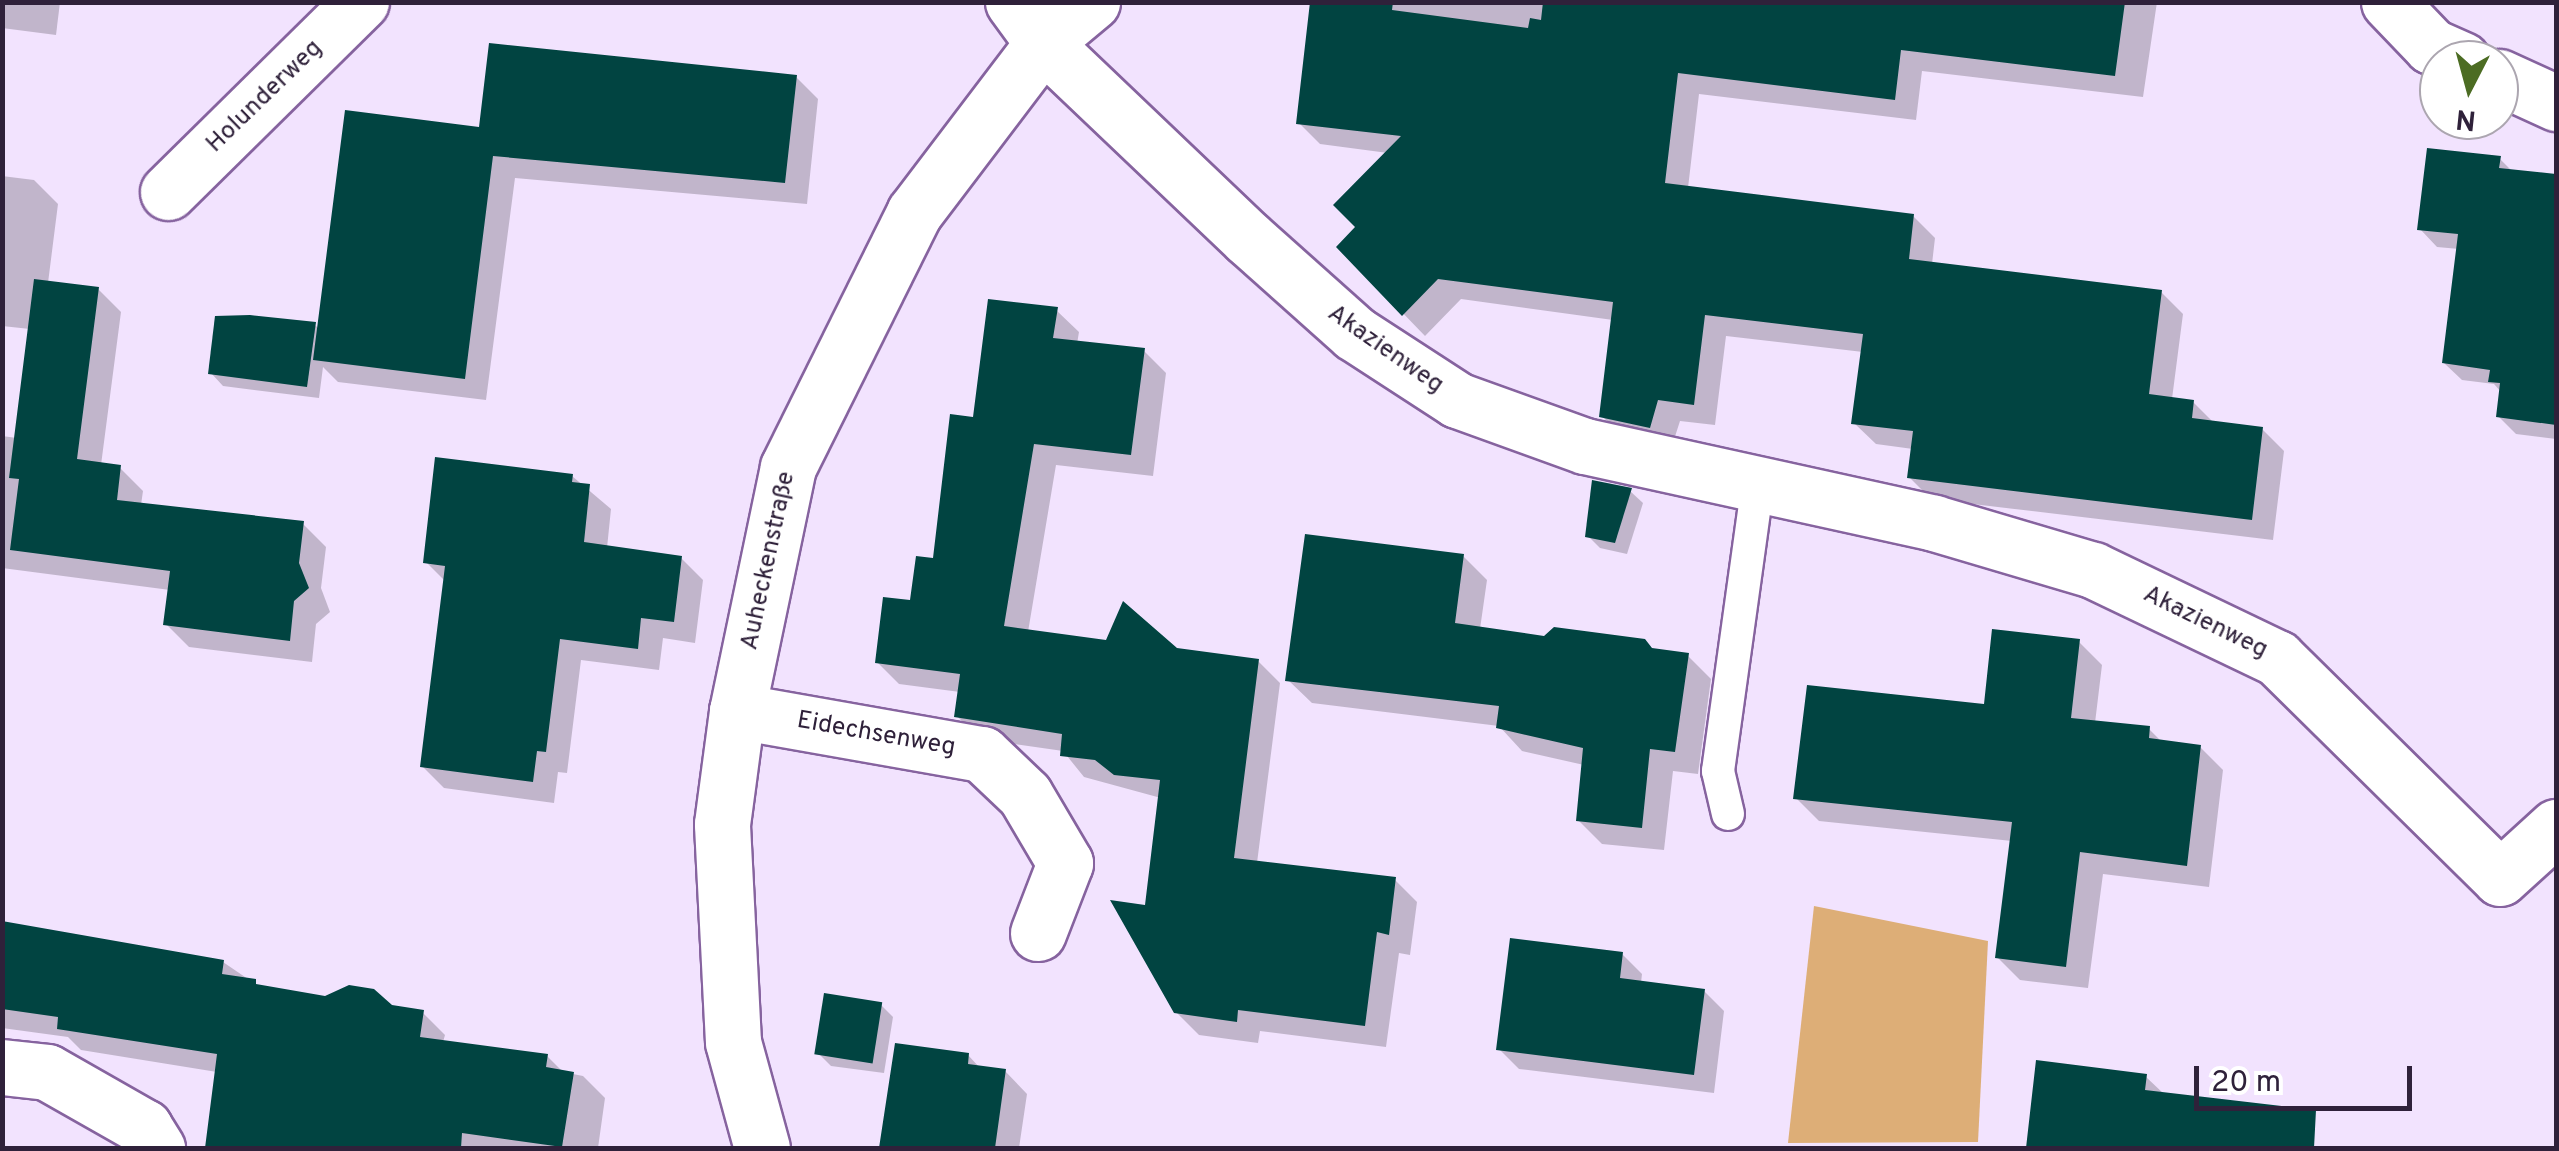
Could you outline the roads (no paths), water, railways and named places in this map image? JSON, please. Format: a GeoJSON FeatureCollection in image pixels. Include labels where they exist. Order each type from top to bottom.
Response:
{"type":"FeatureCollection","features":[{"type":"Feature","properties":{"kind":"street","name":"Holunderweg"},"geometry":{"type":"LineString","coordinates":[[168,192],[362,2]]}},
{"type":"Feature","properties":{"kind":"street","name":"Auheckenstraße"},"geometry":{"type":"LineString","coordinates":[[762,1148],[734,1042],[725,974],[722,824],[737,711],[788,467],[914,213],[1028,23],[1092,2]]}},
{"type":"Feature","properties":{"kind":"street"},"geometry":{"type":"LineString","coordinates":[[2388,2],[2425,40]]}},
{"type":"Feature","properties":{"kind":"street","name":"Akazienweg"},"geometry":{"type":"LineString","coordinates":[[1028,23],[1354,334],[1457,400],[1585,446],[1934,523],[2094,570],[2277,658],[2500,878],[2556,827]]}},
{"type":"Feature","properties":{"kind":"street"},"geometry":{"type":"LineString","coordinates":[[2519,86],[2556,104]]}},
{"type":"Feature","properties":{"kind":"street","name":"Eidechsenweg"},"geometry":{"type":"LineString","coordinates":[[737,711],[982,754],[1025,795],[1065,862],[1038,933]]}},
{"type":"Feature","properties":{"kind":"street"},"geometry":{"type":"LineString","coordinates":[[2,1067],[47,1072],[144,1128],[157,1148]]}},
{"type":"Feature","properties":{"kind":"lane"},"geometry":{"type":"LineString","coordinates":[[1728,814],[1718,771],[1758,482]]}}]}
